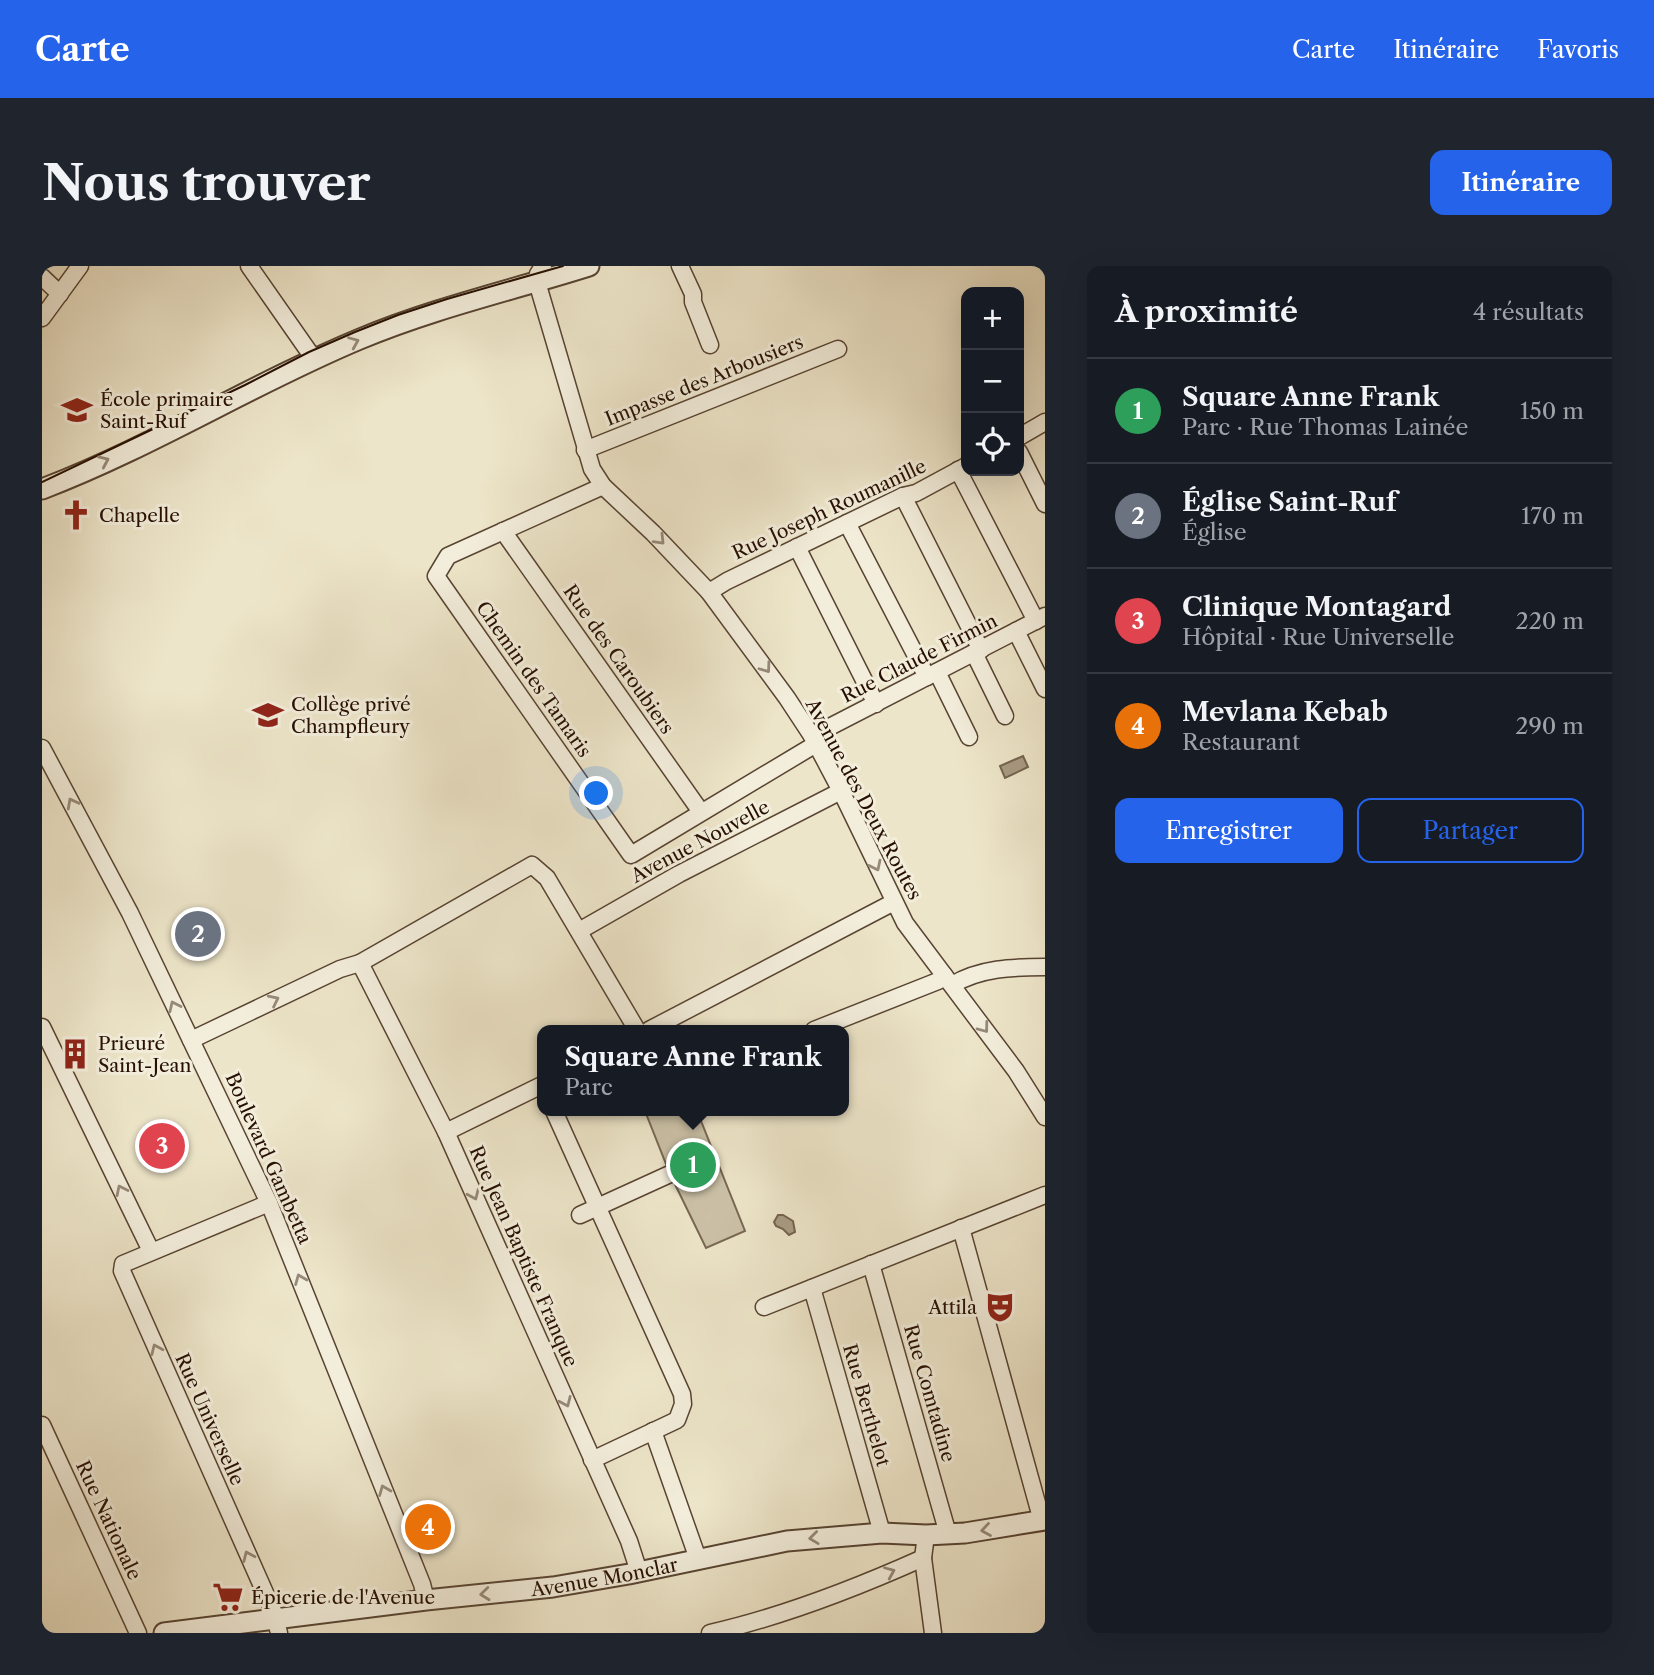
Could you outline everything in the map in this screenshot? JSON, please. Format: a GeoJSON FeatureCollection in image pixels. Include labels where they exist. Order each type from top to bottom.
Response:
{"type":"FeatureCollection","features":[{"type":"Feature","properties":{"kind":"street"},"geometry":{"type":"LineString","coordinates":[[42,318],[80,266]]}},
{"type":"Feature","properties":{"kind":"street"},"geometry":{"type":"LineString","coordinates":[[249,266],[314,359]]}},
{"type":"Feature","properties":{"kind":"street"},"geometry":{"type":"LineString","coordinates":[[42,489],[248,393],[314,359],[401,323],[540,274],[589,266]]}},
{"type":"Feature","properties":{"kind":"street"},"geometry":{"type":"LineString","coordinates":[[680,266],[693,294],[693,302],[710,345]]}},
{"type":"Feature","properties":{"kind":"street","name":"Avenue des Deux Routes"},"geometry":{"type":"LineString","coordinates":[[540,274],[592,469],[603,486],[653,533],[709,592],[787,698],[814,740],[841,791],[905,923],[1016,1071],[1045,1118]]}},
{"type":"Feature","properties":{"kind":"street"},"geometry":{"type":"LineString","coordinates":[[42,277],[60,294]]}},
{"type":"Feature","properties":{"kind":"street","name":"Impasse des Arbousiers"},"geometry":{"type":"LineString","coordinates":[[585,450],[838,349]]}},
{"type":"Feature","properties":{"kind":"street"},"geometry":{"type":"LineString","coordinates":[[1024,434],[1045,422]]}},
{"type":"Feature","properties":{"kind":"street"},"geometry":{"type":"LineString","coordinates":[[1024,462],[1045,504]]}},
{"type":"Feature","properties":{"kind":"street","name":"Rue Joseph Roumanille"},"geometry":{"type":"LineString","coordinates":[[709,592],[846,523],[903,496],[916,493],[961,469]]}},
{"type":"Feature","properties":{"kind":"street"},"geometry":{"type":"LineString","coordinates":[[966,476],[1040,619]]}},
{"type":"Feature","properties":{"kind":"street","name":"Chemin des Tamaris"},"geometry":{"type":"LineString","coordinates":[[603,486],[448,556],[436,576],[631,855],[814,740]]}},
{"type":"Feature","properties":{"kind":"street"},"geometry":{"type":"LineString","coordinates":[[903,496],[1005,716]]}},
{"type":"Feature","properties":{"kind":"street"},"geometry":{"type":"LineString","coordinates":[[846,523],[969,737]]}},
{"type":"Feature","properties":{"kind":"street","name":"Rue des Caroubiers"},"geometry":{"type":"LineString","coordinates":[[503,531],[701,812]]}},
{"type":"Feature","properties":{"kind":"street"},"geometry":{"type":"LineString","coordinates":[[797,547],[876,704]]}},
{"type":"Feature","properties":{"kind":"street","name":"Rue Claude Firmin"},"geometry":{"type":"LineString","coordinates":[[814,740],[876,704],[1040,619]]}},
{"type":"Feature","properties":{"kind":"street"},"geometry":{"type":"LineString","coordinates":[[1016,631],[1045,689]]}},
{"type":"Feature","properties":{"kind":"street","name":"Boulevard Gambetta"},"geometry":{"type":"LineString","coordinates":[[42,748],[130,912],[269,1203],[422,1584],[426,1600]]}},
{"type":"Feature","properties":{"kind":"street","name":"Avenue Nouvelle"},"geometry":{"type":"LineString","coordinates":[[579,931],[679,874],[841,791]]}},
{"type":"Feature","properties":{"kind":"street"},"geometry":{"type":"LineString","coordinates":[[191,1040],[340,969],[360,963],[532,865],[547,878],[634,1025]]}},
{"type":"Feature","properties":{"kind":"street"},"geometry":{"type":"LineString","coordinates":[[659,1025],[894,902]]}},
{"type":"Feature","properties":{"kind":"street","name":"Rue Jean Baptiste Franque"},"geometry":{"type":"LineString","coordinates":[[360,963],[446,1132],[628,1541],[639,1572]]}},
{"type":"Feature","properties":{"kind":"street"},"geometry":{"type":"LineString","coordinates":[[827,1025],[938,981],[961,980],[1004,967],[1045,967]]}},
{"type":"Feature","properties":{"kind":"street"},"geometry":{"type":"LineString","coordinates":[[42,1027],[151,1251]]}},
{"type":"Feature","properties":{"kind":"street"},"geometry":{"type":"LineString","coordinates":[[446,1132],[537,1087]]}},
{"type":"Feature","properties":{"kind":"street"},"geometry":{"type":"LineString","coordinates":[[556,1116],[682,1394],[683,1404],[677,1420],[592,1460]]}},
{"type":"Feature","properties":{"kind":"street"},"geometry":{"type":"LineString","coordinates":[[580,1215],[670,1174]]}},
{"type":"Feature","properties":{"kind":"street"},"geometry":{"type":"LineString","coordinates":[[764,1307],[1045,1195]]}},
{"type":"Feature","properties":{"kind":"street","name":"Rue Universelle"},"geometry":{"type":"LineString","coordinates":[[269,1203],[123,1264],[122,1272],[278,1626]]}},
{"type":"Feature","properties":{"kind":"street"},"geometry":{"type":"LineString","coordinates":[[961,1228],[1043,1521]]}},
{"type":"Feature","properties":{"kind":"street","name":"Rue Comtadine"},"geometry":{"type":"LineString","coordinates":[[872,1264],[948,1534]]}},
{"type":"Feature","properties":{"kind":"street","name":"Rue Berthelot"},"geometry":{"type":"LineString","coordinates":[[812,1288],[882,1533]]}},
{"type":"Feature","properties":{"kind":"street","name":"Rue Nationale"},"geometry":{"type":"LineString","coordinates":[[42,1425],[138,1633]]}},
{"type":"Feature","properties":{"kind":"street"},"geometry":{"type":"LineString","coordinates":[[653,1431],[698,1559]]}},
{"type":"Feature","properties":{"kind":"street","name":"Avenue Monclar"},"geometry":{"type":"LineString","coordinates":[[164,1633],[278,1626],[426,1600],[553,1587],[787,1541],[882,1533],[948,1534],[1043,1521]]}},
{"type":"Feature","properties":{"kind":"street"},"geometry":{"type":"LineString","coordinates":[[926,1535],[922,1558],[933,1633]]}},
{"type":"Feature","properties":{"kind":"street"},"geometry":{"type":"LineString","coordinates":[[710,1633],[743,1629],[857,1587],[922,1558]]}},
{"type":"Feature","properties":{"kind":"shaded area"},"geometry":{"type":"Polygon","coordinates":[[[1023,756],[1028,767],[1005,778],[1000,766],[1023,756]]]}},
{"type":"Feature","properties":{"kind":"shaded area"},"geometry":{"type":"Polygon","coordinates":[[[647,1116],[699,1116],[745,1231],[706,1248],[670,1174],[647,1116]]]}},
{"type":"Feature","properties":{"kind":"shaded area"},"geometry":{"type":"Polygon","coordinates":[[[778,1215],[793,1221],[795,1232],[789,1235],[776,1226],[774,1222],[778,1215]]]}},
{"type":"Feature","properties":{"kind":"tram line"},"geometry":{"type":"LineString","coordinates":[[42,482],[355,332],[447,299],[563,266]]}},
{"type":"Feature","properties":{"kind":"place","name":"École primaire Saint-Ruf"},"geometry":{"type":"Point","coordinates":[77,410]}},
{"type":"Feature","properties":{"kind":"place","name":"Chapelle"},"geometry":{"type":"Point","coordinates":[76,515]}},
{"type":"Feature","properties":{"kind":"place","name":"Collège privé Champfleury"},"geometry":{"type":"Point","coordinates":[268,715]}},
{"type":"Feature","properties":{"kind":"place","name":"Église Saint-Ruf"},"geometry":{"type":"Point","coordinates":[198,934]}},
{"type":"Feature","properties":{"kind":"place","name":"Prieuré Saint-Jean"},"geometry":{"type":"Point","coordinates":[75,1054]}},
{"type":"Feature","properties":{"kind":"place","name":"Clinique Montagard"},"geometry":{"type":"Point","coordinates":[162,1146]}},
{"type":"Feature","properties":{"kind":"place","name":"Square Anne Frank"},"geometry":{"type":"Point","coordinates":[693,1165]}},
{"type":"Feature","properties":{"kind":"place","name":"Attila"},"geometry":{"type":"Point","coordinates":[1000,1307]}},
{"type":"Feature","properties":{"kind":"place","name":"Mevlana Kebab"},"geometry":{"type":"Point","coordinates":[428,1527]}},
{"type":"Feature","properties":{"kind":"place","name":"Épicerie de l'Avenue"},"geometry":{"type":"Point","coordinates":[228,1597]}}]}
